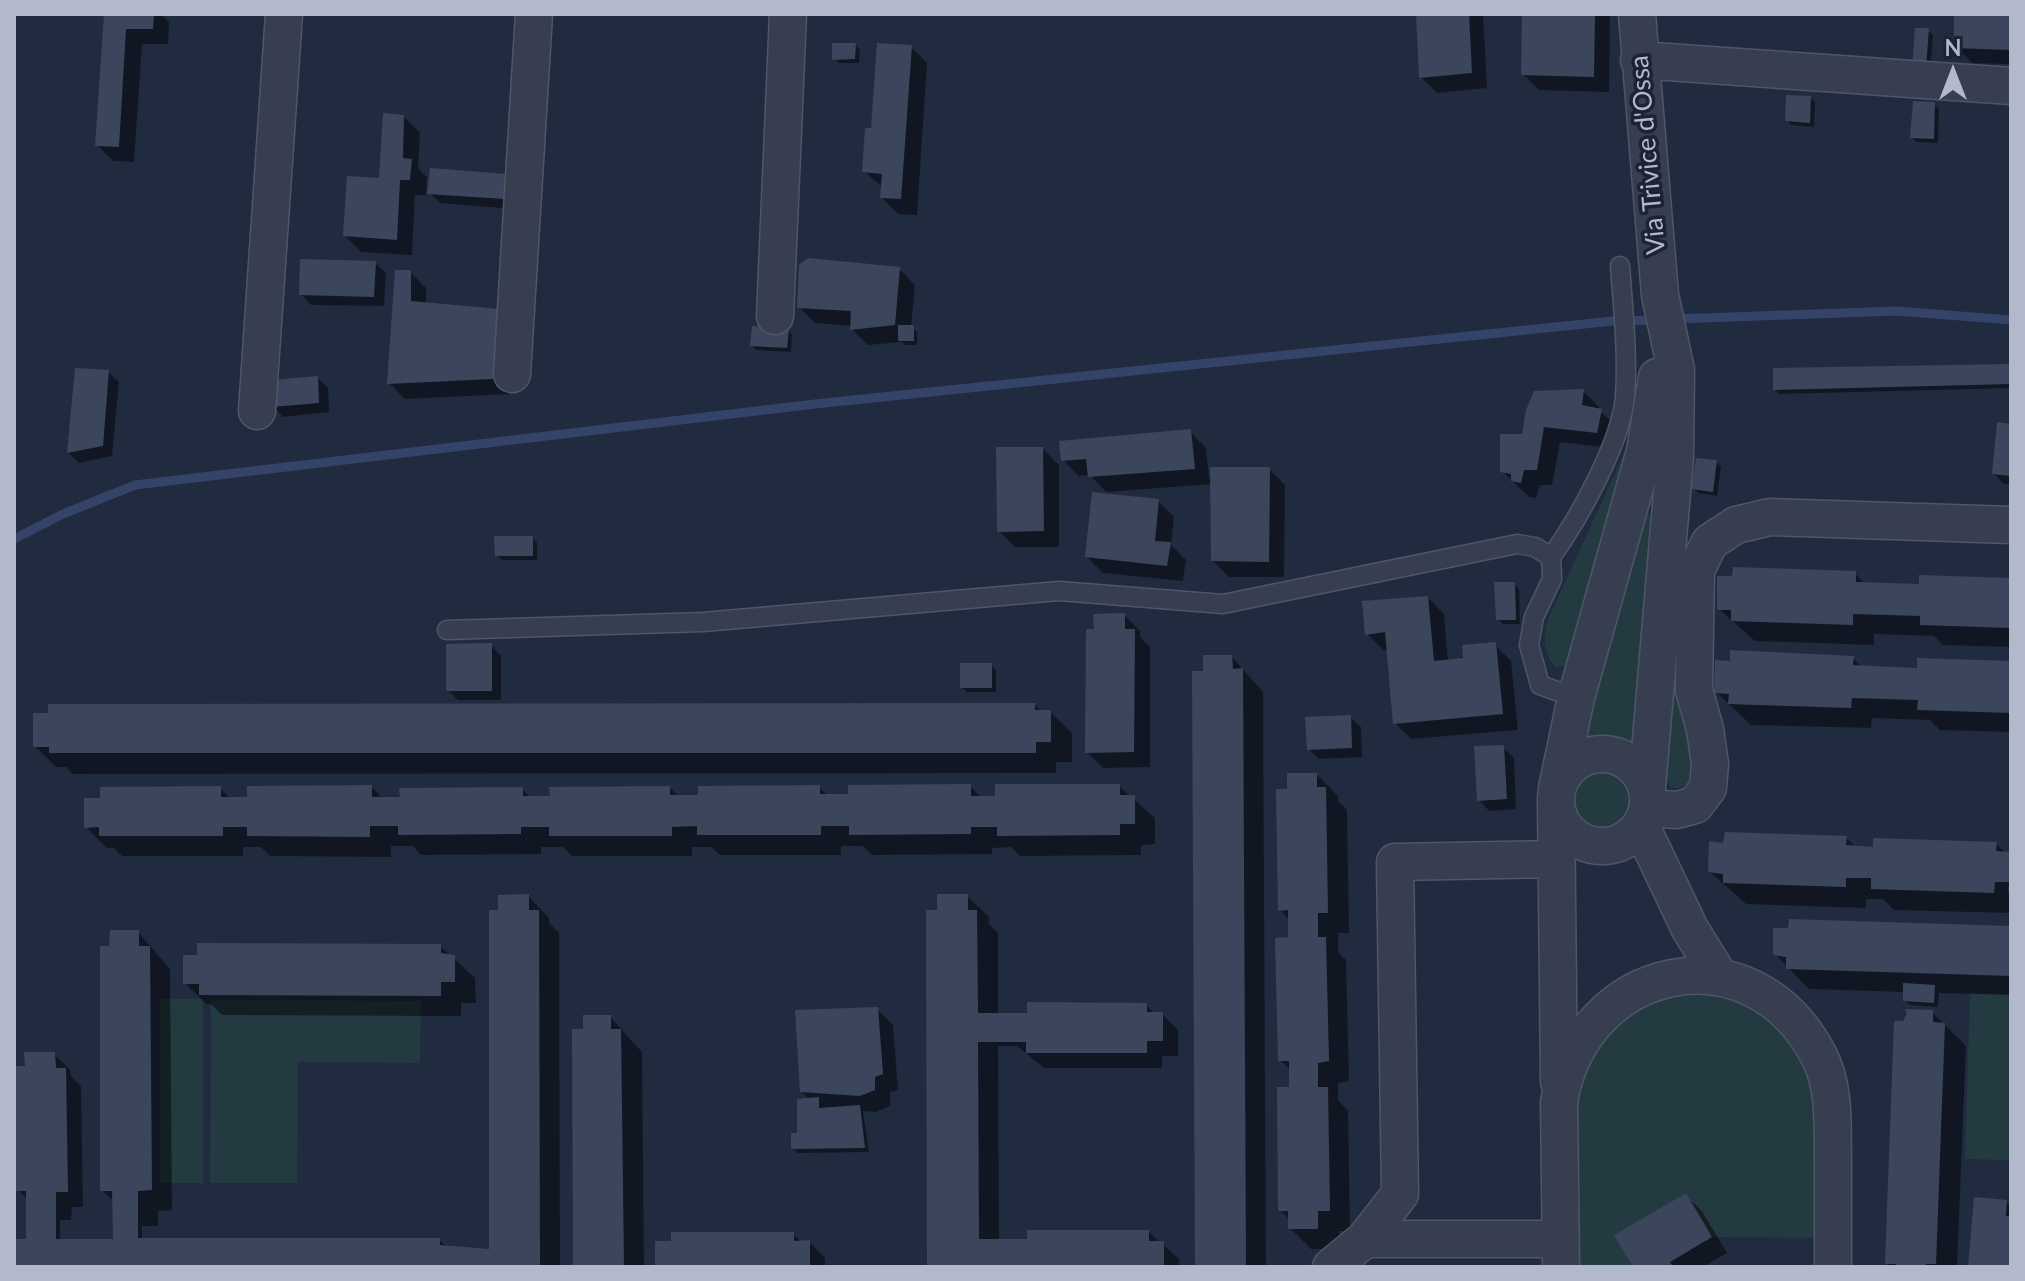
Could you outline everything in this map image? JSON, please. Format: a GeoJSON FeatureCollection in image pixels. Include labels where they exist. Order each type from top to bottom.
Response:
{"type":"FeatureCollection","features":[{"type":"Feature","properties":{"kind":"street"},"geometry":{"type":"LineString","coordinates":[[257,411],[284,14]]}},
{"type":"Feature","properties":{"kind":"street"},"geometry":{"type":"LineString","coordinates":[[512,374],[534,14]]}},
{"type":"Feature","properties":{"kind":"street"},"geometry":{"type":"LineString","coordinates":[[775,316],[788,14]]}},
{"type":"Feature","properties":{"kind":"street","name":"Via Trivice d'Ossa"},"geometry":{"type":"LineString","coordinates":[[1637,14],[1667,370]]}},
{"type":"Feature","properties":{"kind":"street"},"geometry":{"type":"LineString","coordinates":[[1639,60],[2011,86]]}},
{"type":"Feature","properties":{"kind":"street"},"geometry":{"type":"LineString","coordinates":[[1365,1239],[1561,1253],[1555,859],[1557,796],[1576,698],[1667,370]]}},
{"type":"Feature","properties":{"kind":"street"},"geometry":{"type":"LineString","coordinates":[[1667,370],[1675,457],[1646,807],[1624,842],[1590,846],[1579,841],[1563,825],[1557,796],[1562,777],[1579,760],[1602,754],[1625,760],[1642,776],[1646,807],[1690,929],[1719,976]]}},
{"type":"Feature","properties":{"kind":"street"},"geometry":{"type":"LineString","coordinates":[[1646,807],[1677,810],[1695,805],[1708,788],[1710,764],[1705,729],[1694,690],[1696,570],[1710,542],[1736,525],[1770,517],[2011,525]]}},
{"type":"Feature","properties":{"kind":"street"},"geometry":{"type":"LineString","coordinates":[[1331,1267],[1365,1239],[1400,1194],[1395,862],[1555,859]]}},
{"type":"Feature","properties":{"kind":"street"},"geometry":{"type":"LineString","coordinates":[[1559,1102],[1571,1059],[1583,1039],[1615,1005],[1629,995],[1663,980],[1693,975],[1719,976],[1760,990],[1785,1009],[1809,1040],[1824,1068],[1832,1101],[1833,1267]]}},
{"type":"Feature","properties":{"kind":"lane"},"geometry":{"type":"LineString","coordinates":[[1576,698],[1540,685],[1529,645],[1534,617],[1552,579],[1551,557],[1574,526],[1617,432],[1625,398],[1620,266]]}},
{"type":"Feature","properties":{"kind":"lane"},"geometry":{"type":"LineString","coordinates":[[447,630],[703,622],[1059,591],[1223,604],[1507,545],[1535,547],[1551,557]]}},
{"type":"Feature","properties":{"kind":"shaded area"},"geometry":{"type":"Polygon","coordinates":[[[1632,436],[1571,665],[1555,667],[1545,643],[1549,617],[1632,436]]]}},
{"type":"Feature","properties":{"kind":"shaded area"},"geometry":{"type":"Polygon","coordinates":[[[1643,512],[1656,514],[1633,751],[1579,730],[1643,512]]]}},
{"type":"Feature","properties":{"kind":"shaded area"},"geometry":{"type":"Polygon","coordinates":[[[1682,570],[1694,772],[1686,785],[1671,788],[1665,764],[1682,570]]]}},
{"type":"Feature","properties":{"kind":"shaded area"},"geometry":{"type":"Polygon","coordinates":[[[1602,771],[1623,779],[1631,800],[1623,821],[1602,829],[1581,821],[1573,800],[1581,779],[1602,771]]]}},
{"type":"Feature","properties":{"kind":"shaded area"},"geometry":{"type":"Polygon","coordinates":[[[1702,991],[1733,998],[1763,1011],[1802,1058],[1814,1088],[1818,1238],[1712,1237],[1686,1193],[1615,1235],[1633,1267],[1571,1267],[1572,1102],[1580,1078],[1603,1039],[1618,1024],[1655,1003],[1702,991]]]}},
{"type":"Feature","properties":{"kind":"shaded area"},"geometry":{"type":"Polygon","coordinates":[[[1970,993],[2011,994],[2011,1160],[1965,1159],[1970,993]]]}},
{"type":"Feature","properties":{"kind":"shaded area"},"geometry":{"type":"Polygon","coordinates":[[[160,999],[203,999],[203,1183],[160,1183],[160,999]]]}},
{"type":"Feature","properties":{"kind":"shaded area"},"geometry":{"type":"Polygon","coordinates":[[[211,1000],[421,1001],[420,1063],[298,1062],[297,1183],[210,1183],[211,1000]]]}},
{"type":"Feature","properties":{"kind":"building"},"geometry":{"type":"Polygon","coordinates":[[[104,14],[154,14],[153,29],[126,29],[119,147],[95,146],[104,14]]]}},
{"type":"Feature","properties":{"kind":"building"},"geometry":{"type":"Polygon","coordinates":[[[1416,14],[1469,14],[1472,73],[1419,78],[1416,14]]]}},
{"type":"Feature","properties":{"kind":"building"},"geometry":{"type":"Polygon","coordinates":[[[1522,14],[1595,14],[1594,77],[1521,75],[1522,14]]]}},
{"type":"Feature","properties":{"kind":"building"},"geometry":{"type":"Polygon","coordinates":[[[1954,14],[2011,14],[2011,50],[1954,48],[1954,14]]]}},
{"type":"Feature","properties":{"kind":"building"},"geometry":{"type":"Polygon","coordinates":[[[1915,28],[1929,28],[1926,69],[1912,69],[1915,28]]]}},
{"type":"Feature","properties":{"kind":"building"},"geometry":{"type":"Polygon","coordinates":[[[832,43],[856,43],[855,59],[832,60],[832,43]]]}},
{"type":"Feature","properties":{"kind":"building"},"geometry":{"type":"Polygon","coordinates":[[[877,43],[912,45],[901,199],[880,198],[882,174],[862,172],[865,128],[871,128],[877,43]]]}},
{"type":"Feature","properties":{"kind":"building"},"geometry":{"type":"Polygon","coordinates":[[[1786,95],[1811,96],[1810,123],[1785,121],[1786,95]]]}},
{"type":"Feature","properties":{"kind":"building"},"geometry":{"type":"Polygon","coordinates":[[[1913,101],[1935,102],[1934,139],[1910,138],[1913,101]]]}},
{"type":"Feature","properties":{"kind":"building"},"geometry":{"type":"Polygon","coordinates":[[[383,113],[404,115],[403,158],[412,159],[410,180],[400,180],[397,240],[343,236],[347,176],[379,178],[383,113]]]}},
{"type":"Feature","properties":{"kind":"building"},"geometry":{"type":"Polygon","coordinates":[[[430,168],[506,174],[505,199],[427,194],[430,168]]]}},
{"type":"Feature","properties":{"kind":"building"},"geometry":{"type":"Polygon","coordinates":[[[808,258],[900,267],[895,325],[850,330],[851,311],[797,308],[799,265],[808,258]]]}},
{"type":"Feature","properties":{"kind":"building"},"geometry":{"type":"Polygon","coordinates":[[[300,259],[376,261],[374,297],[299,295],[300,259]]]}},
{"type":"Feature","properties":{"kind":"building"},"geometry":{"type":"Polygon","coordinates":[[[395,270],[411,270],[411,301],[499,309],[493,379],[387,384],[395,270]]]}},
{"type":"Feature","properties":{"kind":"building"},"geometry":{"type":"Polygon","coordinates":[[[898,325],[914,325],[914,341],[898,341],[898,325]]]}},
{"type":"Feature","properties":{"kind":"building"},"geometry":{"type":"Polygon","coordinates":[[[752,326],[789,328],[787,348],[750,346],[752,326]]]}},
{"type":"Feature","properties":{"kind":"building"},"geometry":{"type":"Polygon","coordinates":[[[2011,364],[2011,384],[1773,390],[1773,368],[2011,364]]]}},
{"type":"Feature","properties":{"kind":"building"},"geometry":{"type":"Polygon","coordinates":[[[75,368],[109,370],[103,446],[67,453],[75,368]]]}},
{"type":"Feature","properties":{"kind":"building"},"geometry":{"type":"Polygon","coordinates":[[[318,376],[319,403],[271,407],[272,380],[318,376]]]}},
{"type":"Feature","properties":{"kind":"building"},"geometry":{"type":"Polygon","coordinates":[[[1584,389],[1582,405],[1602,409],[1597,433],[1544,427],[1537,470],[1524,470],[1521,483],[1511,481],[1511,474],[1500,472],[1500,434],[1522,434],[1526,410],[1534,391],[1584,389]]]}},
{"type":"Feature","properties":{"kind":"building"},"geometry":{"type":"Polygon","coordinates":[[[1997,422],[2011,424],[2011,476],[1992,474],[1997,422]]]}},
{"type":"Feature","properties":{"kind":"building"},"geometry":{"type":"Polygon","coordinates":[[[1191,429],[1195,469],[1088,477],[1086,459],[1061,461],[1059,441],[1191,429]]]}},
{"type":"Feature","properties":{"kind":"building"},"geometry":{"type":"Polygon","coordinates":[[[996,447],[1043,447],[1044,531],[997,532],[996,447]]]}},
{"type":"Feature","properties":{"kind":"building"},"geometry":{"type":"Polygon","coordinates":[[[1696,458],[1717,460],[1713,492],[1691,489],[1696,458]]]}},
{"type":"Feature","properties":{"kind":"building"},"geometry":{"type":"Polygon","coordinates":[[[1210,467],[1270,467],[1269,562],[1211,561],[1210,467]]]}},
{"type":"Feature","properties":{"kind":"building"},"geometry":{"type":"Polygon","coordinates":[[[1092,492],[1159,499],[1155,541],[1171,542],[1167,566],[1085,557],[1092,492]]]}},
{"type":"Feature","properties":{"kind":"building"},"geometry":{"type":"Polygon","coordinates":[[[494,536],[533,536],[533,556],[495,556],[494,536]]]}},
{"type":"Feature","properties":{"kind":"building"},"geometry":{"type":"Polygon","coordinates":[[[1733,567],[1856,571],[1856,582],[1919,584],[1919,575],[2011,578],[2011,628],[1920,625],[1920,616],[1853,614],[1853,625],[1731,621],[1731,610],[1717,610],[1717,576],[1732,576],[1733,567]]]}},
{"type":"Feature","properties":{"kind":"building"},"geometry":{"type":"Polygon","coordinates":[[[1494,582],[1515,582],[1516,620],[1496,620],[1494,582]]]}},
{"type":"Feature","properties":{"kind":"building"},"geometry":{"type":"Polygon","coordinates":[[[1428,596],[1434,661],[1463,658],[1462,645],[1496,642],[1503,714],[1393,724],[1385,632],[1365,635],[1362,601],[1428,596]]]}},
{"type":"Feature","properties":{"kind":"building"},"geometry":{"type":"Polygon","coordinates":[[[1125,613],[1125,629],[1135,629],[1134,752],[1085,753],[1086,629],[1094,629],[1093,614],[1125,613]]]}},
{"type":"Feature","properties":{"kind":"building"},"geometry":{"type":"Polygon","coordinates":[[[492,643],[492,691],[446,691],[446,644],[492,643]]]}},
{"type":"Feature","properties":{"kind":"building"},"geometry":{"type":"Polygon","coordinates":[[[1730,650],[1854,656],[1853,665],[1917,668],[1917,658],[2011,661],[2011,713],[1917,710],[1918,700],[1852,698],[1851,708],[1728,704],[1729,694],[1714,693],[1715,660],[1730,661],[1730,650]]]}},
{"type":"Feature","properties":{"kind":"building"},"geometry":{"type":"Polygon","coordinates":[[[1203,655],[1232,655],[1233,669],[1243,668],[1246,1267],[1195,1267],[1192,671],[1203,671],[1203,655]]]}},
{"type":"Feature","properties":{"kind":"building"},"geometry":{"type":"Polygon","coordinates":[[[960,663],[992,663],[992,688],[960,688],[960,663]]]}},
{"type":"Feature","properties":{"kind":"building"},"geometry":{"type":"Polygon","coordinates":[[[1035,703],[1035,710],[1051,710],[1051,742],[1036,742],[1036,753],[49,753],[49,747],[33,747],[33,713],[48,713],[48,704],[1035,703]]]}},
{"type":"Feature","properties":{"kind":"building"},"geometry":{"type":"Polygon","coordinates":[[[1351,715],[1352,748],[1307,750],[1305,717],[1351,715]]]}},
{"type":"Feature","properties":{"kind":"building"},"geometry":{"type":"Polygon","coordinates":[[[1504,745],[1507,799],[1477,801],[1474,746],[1504,745]]]}},
{"type":"Feature","properties":{"kind":"building"},"geometry":{"type":"Polygon","coordinates":[[[1287,773],[1317,773],[1317,787],[1326,787],[1328,913],[1318,913],[1318,937],[1326,937],[1329,1061],[1318,1063],[1318,1087],[1328,1087],[1330,1211],[1318,1211],[1318,1229],[1288,1229],[1288,1211],[1278,1211],[1277,1087],[1289,1087],[1289,1061],[1278,1061],[1275,938],[1288,937],[1288,910],[1278,911],[1276,789],[1287,789],[1287,773]]]}},
{"type":"Feature","properties":{"kind":"building"},"geometry":{"type":"Polygon","coordinates":[[[971,784],[971,796],[995,796],[995,784],[1120,784],[1120,795],[1135,795],[1135,824],[1120,824],[1120,835],[997,836],[997,827],[971,827],[971,834],[849,835],[849,826],[821,826],[821,835],[697,835],[697,826],[672,827],[672,836],[549,836],[549,827],[521,827],[521,834],[398,835],[398,826],[370,826],[370,837],[247,836],[247,827],[223,827],[223,836],[99,836],[99,827],[84,828],[84,798],[100,798],[100,787],[221,786],[221,797],[247,797],[247,786],[372,785],[372,797],[400,797],[399,788],[523,787],[523,796],[550,796],[549,787],[670,786],[670,795],[698,795],[698,786],[820,785],[820,794],[848,794],[848,785],[971,784]]]}},
{"type":"Feature","properties":{"kind":"building"},"geometry":{"type":"Polygon","coordinates":[[[1725,832],[1847,836],[1846,845],[1873,847],[1873,838],[1997,842],[1996,851],[2011,852],[2011,882],[1995,882],[1994,893],[1871,889],[1871,878],[1846,878],[1846,887],[1723,883],[1723,874],[1708,872],[1709,841],[1723,843],[1725,832]]]}},
{"type":"Feature","properties":{"kind":"building"},"geometry":{"type":"Polygon","coordinates":[[[529,894],[529,910],[539,910],[540,1267],[14,1267],[14,1239],[26,1239],[26,1191],[16,1191],[15,1066],[25,1066],[24,1052],[55,1052],[56,1068],[66,1068],[68,1192],[56,1192],[56,1239],[113,1239],[112,1191],[100,1191],[100,946],[109,946],[110,930],[139,930],[139,946],[150,946],[152,1190],[138,1191],[138,1238],[440,1238],[440,1245],[489,1249],[489,910],[498,910],[498,895],[529,894]]]}},
{"type":"Feature","properties":{"kind":"building"},"geometry":{"type":"Polygon","coordinates":[[[937,894],[968,894],[968,910],[977,910],[978,1013],[1027,1013],[1027,1002],[1147,1003],[1147,1012],[1163,1012],[1163,1041],[1147,1041],[1147,1053],[1026,1053],[1026,1042],[978,1042],[979,1239],[1027,1239],[1027,1230],[1149,1230],[1149,1241],[1164,1241],[1164,1267],[927,1267],[926,910],[937,910],[937,894]]]}},
{"type":"Feature","properties":{"kind":"building"},"geometry":{"type":"Polygon","coordinates":[[[1789,919],[2011,926],[2011,976],[1786,969],[1786,957],[1773,955],[1773,928],[1788,928],[1789,919]]]}},
{"type":"Feature","properties":{"kind":"building"},"geometry":{"type":"Polygon","coordinates":[[[197,943],[441,944],[441,953],[455,955],[455,982],[441,982],[441,996],[199,995],[199,984],[183,984],[183,955],[197,955],[197,943]]]}},
{"type":"Feature","properties":{"kind":"building"},"geometry":{"type":"Polygon","coordinates":[[[1903,983],[1935,985],[1934,1003],[1903,1001],[1903,983]]]}},
{"type":"Feature","properties":{"kind":"building"},"geometry":{"type":"Polygon","coordinates":[[[878,1007],[883,1074],[875,1077],[875,1090],[860,1096],[800,1092],[795,1010],[878,1007]]]}},
{"type":"Feature","properties":{"kind":"building"},"geometry":{"type":"Polygon","coordinates":[[[1905,1009],[1933,1010],[1933,1022],[1945,1023],[1936,1264],[1926,1264],[1926,1267],[1885,1264],[1894,1021],[1903,1021],[1907,1013],[1905,1009]]]}},
{"type":"Feature","properties":{"kind":"building"},"geometry":{"type":"Polygon","coordinates":[[[583,1015],[611,1015],[611,1029],[621,1029],[624,1267],[573,1267],[572,1029],[583,1029],[583,1015]]]}},
{"type":"Feature","properties":{"kind":"building"},"geometry":{"type":"Polygon","coordinates":[[[819,1097],[819,1108],[860,1105],[865,1148],[791,1149],[791,1133],[797,1133],[797,1099],[819,1097]]]}},
{"type":"Feature","properties":{"kind":"building"},"geometry":{"type":"Polygon","coordinates":[[[1686,1193],[1712,1237],[1670,1262],[1673,1267],[1633,1267],[1614,1235],[1686,1193]]]}},
{"type":"Feature","properties":{"kind":"building"},"geometry":{"type":"Polygon","coordinates":[[[1974,1197],[2007,1200],[2006,1216],[2011,1216],[2011,1267],[1968,1267],[1974,1197]]]}},
{"type":"Feature","properties":{"kind":"building"},"geometry":{"type":"Polygon","coordinates":[[[671,1232],[794,1232],[794,1241],[810,1240],[810,1267],[655,1267],[655,1241],[671,1241],[671,1232]]]}},
{"type":"Feature","properties":{"kind":"waterway"},"geometry":{"type":"LineString","coordinates":[[1675,319],[1897,311],[2011,320]]}},
{"type":"Feature","properties":{"kind":"waterway"},"geometry":{"type":"LineString","coordinates":[[14,539],[63,514],[135,485],[815,404],[1613,321],[1656,320]]}}]}
